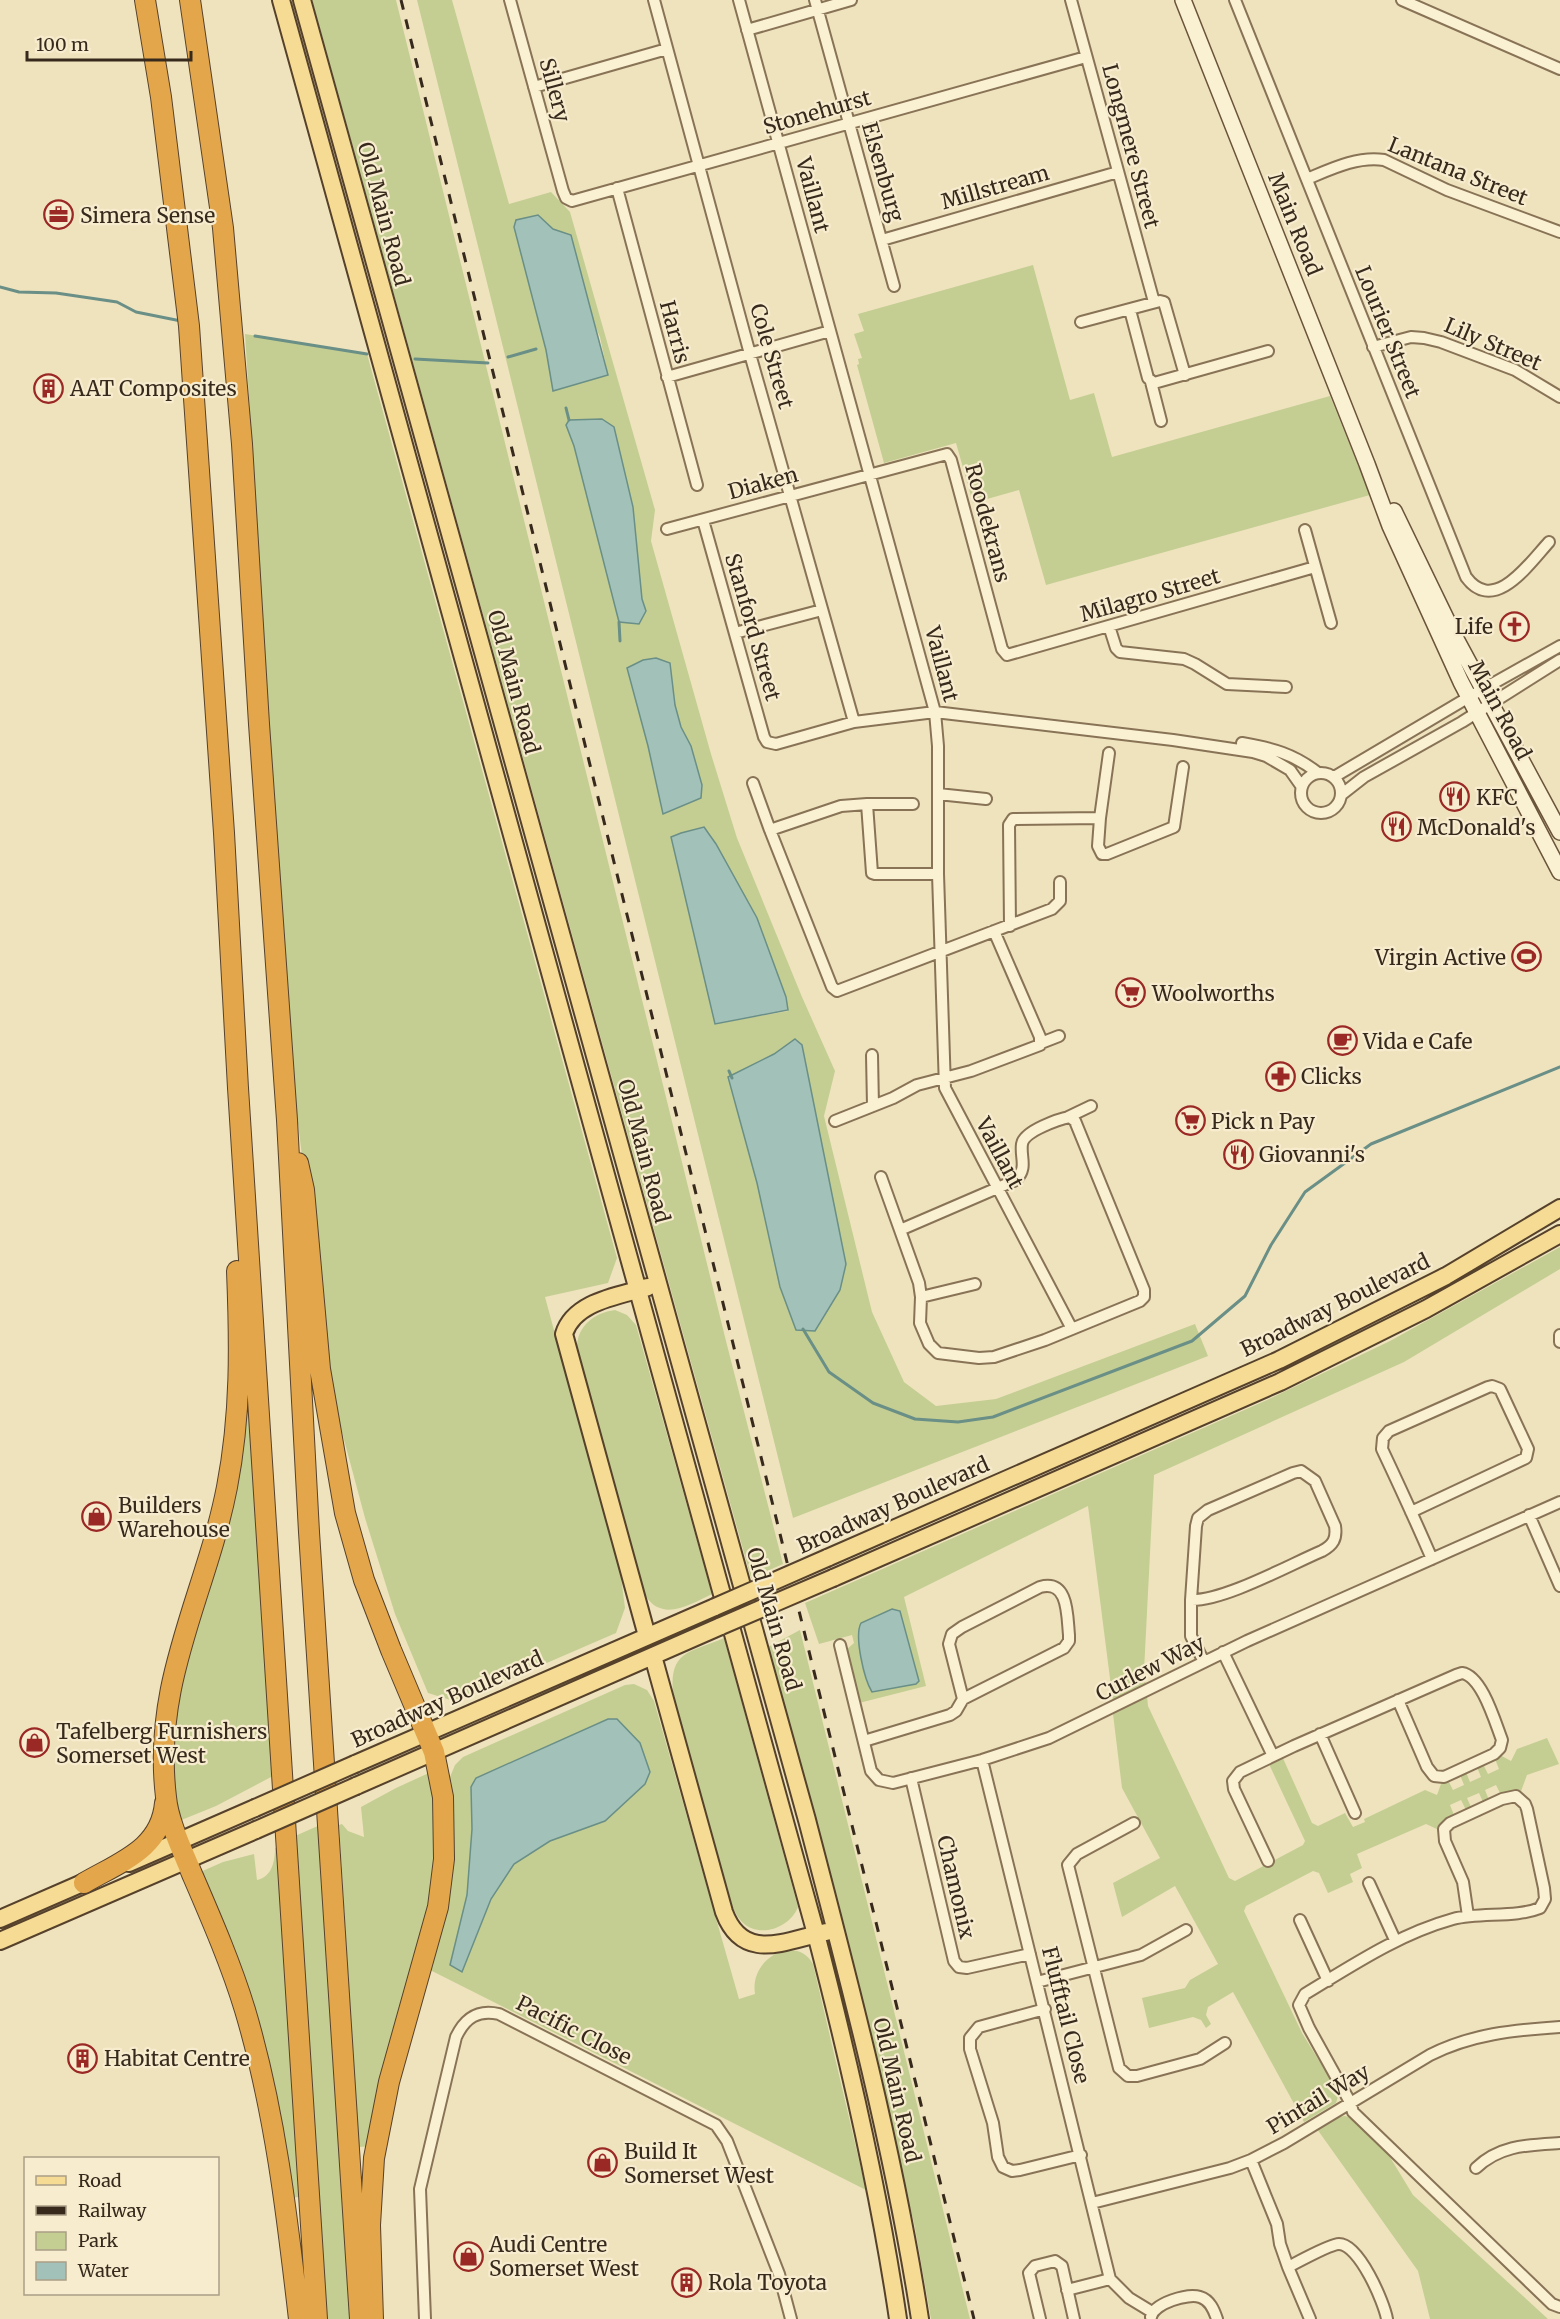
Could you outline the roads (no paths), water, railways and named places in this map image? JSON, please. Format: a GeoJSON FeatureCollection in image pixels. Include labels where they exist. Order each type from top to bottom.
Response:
{"type":"FeatureCollection","features":[{"type":"Feature","properties":{"kind":"highway"},"geometry":{"type":"LineString","coordinates":[[145,0],[161,97],[189,326],[224,833],[238,1088],[317,2319]]}},
{"type":"Feature","properties":{"kind":"highway"},"geometry":{"type":"LineString","coordinates":[[190,0],[204,88],[233,321],[287,1120],[308,1520],[360,2319]]}},
{"type":"Feature","properties":{"kind":"highway"},"geometry":{"type":"LineString","coordinates":[[84,1882],[151,1841],[162,1823],[166,1800],[165,1733],[169,1690],[222,1509],[239,1403],[240,1353],[231,1133],[238,1088]]}},
{"type":"Feature","properties":{"kind":"highway"},"geometry":{"type":"LineString","coordinates":[[287,1120],[304,1190],[320,1369],[345,1513],[364,1580],[434,1752],[443,1797],[442,1883],[433,1929],[396,2056],[375,2158],[370,2225],[373,2319]]}},
{"type":"Feature","properties":{"kind":"highway"},"geometry":{"type":"LineString","coordinates":[[166,1800],[182,1850],[244,2008],[265,2084],[274,2130],[299,2319]]}},
{"type":"Feature","properties":{"kind":"main road","name":"Old Main Road"},"geometry":{"type":"LineString","coordinates":[[281,0],[816,1934],[855,2093],[898,2319]]}},
{"type":"Feature","properties":{"kind":"main road","name":"Old Main Road"},"geometry":{"type":"LineString","coordinates":[[302,0],[836,1930],[877,2100],[912,2266],[920,2319]]}},
{"type":"Feature","properties":{"kind":"main road","name":"Main Road"},"geometry":{"type":"LineString","coordinates":[[1183,0],[1395,537],[1469,696],[1560,872]]}},
{"type":"Feature","properties":{"kind":"main road","name":"Main Road"},"geometry":{"type":"LineString","coordinates":[[1368,464],[1437,601],[1560,832]]}},
{"type":"Feature","properties":{"kind":"main road"},"geometry":{"type":"LineString","coordinates":[[1526,1227],[1560,1202]]}},
{"type":"Feature","properties":{"kind":"main road","name":"Broadway Boulevard"},"geometry":{"type":"LineString","coordinates":[[0,1941],[182,1850],[255,1808],[1279,1360],[1446,1276],[1560,1208]]}},
{"type":"Feature","properties":{"kind":"main road","name":"Broadway Boulevard"},"geometry":{"type":"LineString","coordinates":[[0,1919],[84,1882],[182,1850],[256,1830],[833,1578],[1280,1382],[1426,1308],[1560,1236]]}},
{"type":"Feature","properties":{"kind":"main road"},"geometry":{"type":"LineString","coordinates":[[647,1636],[564,1334],[570,1320],[577,1313],[592,1305],[657,1284]]}},
{"type":"Feature","properties":{"kind":"main road"},"geometry":{"type":"LineString","coordinates":[[653,1656],[724,1912],[732,1931],[746,1942],[764,1945],[836,1930]]}},
{"type":"Feature","properties":{"kind":"street","name":"Sillery"},"geometry":{"type":"LineString","coordinates":[[510,0],[563,191]]}},
{"type":"Feature","properties":{"kind":"street","name":"Cole Street"},"geometry":{"type":"LineString","coordinates":[[654,0],[750,354],[854,722]]}},
{"type":"Feature","properties":{"kind":"street","name":"Vaillant"},"geometry":{"type":"LineString","coordinates":[[739,0],[935,712],[938,746],[938,874],[946,1091],[1072,1329]]}},
{"type":"Feature","properties":{"kind":"street"},"geometry":{"type":"LineString","coordinates":[[747,30],[816,5],[851,0]]}},
{"type":"Feature","properties":{"kind":"street","name":"Longmere Street"},"geometry":{"type":"LineString","coordinates":[[1071,0],[1154,302],[1162,301],[1166,305],[1185,375]]}},
{"type":"Feature","properties":{"kind":"street","name":"Lourier Street"},"geometry":{"type":"LineString","coordinates":[[1235,0],[1460,565],[1472,585],[1477,589],[1490,592],[1504,587],[1549,542]]}},
{"type":"Feature","properties":{"kind":"street"},"geometry":{"type":"LineString","coordinates":[[1402,0],[1560,69]]}},
{"type":"Feature","properties":{"kind":"street","name":"Elsenburg"},"geometry":{"type":"LineString","coordinates":[[816,5],[894,286]]}},
{"type":"Feature","properties":{"kind":"street"},"geometry":{"type":"LineString","coordinates":[[534,87],[667,49]]}},
{"type":"Feature","properties":{"kind":"street","name":"Stonehurst"},"geometry":{"type":"LineString","coordinates":[[563,191],[566,198],[572,201],[1086,57]]}},
{"type":"Feature","properties":{"kind":"street","name":"Lantana Street"},"geometry":{"type":"LineString","coordinates":[[1307,179],[1363,159],[1384,160],[1447,190],[1560,232]]}},
{"type":"Feature","properties":{"kind":"street","name":"Millstream"},"geometry":{"type":"LineString","coordinates":[[882,240],[1118,172]]}},
{"type":"Feature","properties":{"kind":"street","name":"Harris"},"geometry":{"type":"LineString","coordinates":[[617,188],[697,485]]}},
{"type":"Feature","properties":{"kind":"street"},"geometry":{"type":"LineString","coordinates":[[1081,322],[1154,302]]}},
{"type":"Feature","properties":{"kind":"street"},"geometry":{"type":"LineString","coordinates":[[1130,310],[1161,421]]}},
{"type":"Feature","properties":{"kind":"street"},"geometry":{"type":"LineString","coordinates":[[668,377],[830,331]]}},
{"type":"Feature","properties":{"kind":"street","name":"Lily Street"},"geometry":{"type":"LineString","coordinates":[[1373,347],[1411,337],[1433,340],[1515,370],[1560,397]]}},
{"type":"Feature","properties":{"kind":"street"},"geometry":{"type":"LineString","coordinates":[[1151,382],[1157,383],[1268,351]]}},
{"type":"Feature","properties":{"kind":"street","name":"Roodekrans"},"geometry":{"type":"LineString","coordinates":[[870,474],[944,453],[949,455],[1001,645]]}},
{"type":"Feature","properties":{"kind":"street","name":"Diaken"},"geometry":{"type":"LineString","coordinates":[[667,529],[870,474]]}},
{"type":"Feature","properties":{"kind":"street","name":"Stanford Street"},"geometry":{"type":"LineString","coordinates":[[703,520],[764,737],[770,743],[776,744],[854,722]]}},
{"type":"Feature","properties":{"kind":"street"},"geometry":{"type":"LineString","coordinates":[[1305,530],[1331,623]]}},
{"type":"Feature","properties":{"kind":"street","name":"Milagro Street"},"geometry":{"type":"LineString","coordinates":[[1001,645],[1004,653],[1010,655],[1315,567]]}},
{"type":"Feature","properties":{"kind":"street"},"geometry":{"type":"LineString","coordinates":[[735,633],[822,610]]}},
{"type":"Feature","properties":{"kind":"street"},"geometry":{"type":"LineString","coordinates":[[1109,627],[1116,648],[1120,652],[1184,659],[1227,684],[1286,687]]}},
{"type":"Feature","properties":{"kind":"street"},"geometry":{"type":"LineString","coordinates":[[1334,777],[1469,696],[1560,646]]}},
{"type":"Feature","properties":{"kind":"street"},"geometry":{"type":"LineString","coordinates":[[1341,795],[1364,777],[1491,704],[1560,660]]}},
{"type":"Feature","properties":{"kind":"street"},"geometry":{"type":"LineString","coordinates":[[854,722],[935,712],[1173,740],[1209,739],[1252,758],[1266,756],[1290,770],[1302,787]]}},
{"type":"Feature","properties":{"kind":"street"},"geometry":{"type":"LineString","coordinates":[[1228,748],[1283,752],[1303,761],[1318,773],[1334,777],[1340,785],[1341,795],[1337,806],[1321,813],[1315,812],[1304,804],[1301,798],[1302,787],[1308,777],[1318,773]]}},
{"type":"Feature","properties":{"kind":"street"},"geometry":{"type":"LineString","coordinates":[[1109,753],[1098,846],[1099,851],[1105,854],[1172,829],[1176,821],[1183,767]]}},
{"type":"Feature","properties":{"kind":"street"},"geometry":{"type":"LineString","coordinates":[[753,783],[835,990],[841,992],[940,951],[1052,909],[1060,901],[1060,882]]}},
{"type":"Feature","properties":{"kind":"street"},"geometry":{"type":"LineString","coordinates":[[938,794],[986,799]]}},
{"type":"Feature","properties":{"kind":"street"},"geometry":{"type":"LineString","coordinates":[[867,804],[872,873],[938,874]]}},
{"type":"Feature","properties":{"kind":"street"},"geometry":{"type":"LineString","coordinates":[[770,830],[841,806],[913,804]]}},
{"type":"Feature","properties":{"kind":"street"},"geometry":{"type":"LineString","coordinates":[[1011,926],[1010,822],[1020,818],[1100,818]]}},
{"type":"Feature","properties":{"kind":"street"},"geometry":{"type":"LineString","coordinates":[[994,931],[1041,1043]]}},
{"type":"Feature","properties":{"kind":"street"},"geometry":{"type":"LineString","coordinates":[[835,1121],[917,1085],[991,1064],[1059,1036]]}},
{"type":"Feature","properties":{"kind":"street"},"geometry":{"type":"LineString","coordinates":[[872,1055],[873,1106]]}},
{"type":"Feature","properties":{"kind":"street"},"geometry":{"type":"LineString","coordinates":[[900,1230],[1016,1180],[1021,1175],[1024,1163],[1022,1143],[1026,1136],[1091,1106]]}},
{"type":"Feature","properties":{"kind":"street"},"geometry":{"type":"LineString","coordinates":[[881,1177],[919,1283],[920,1323],[929,1344],[939,1353],[979,1358],[994,1357],[1140,1301],[1144,1294],[1075,1121],[1068,1117]]}},
{"type":"Feature","properties":{"kind":"street"},"geometry":{"type":"LineString","coordinates":[[921,1297],[975,1284]]}},
{"type":"Feature","properties":{"kind":"street"},"geometry":{"type":"LineString","coordinates":[[1560,1335],[1560,1342]]}},
{"type":"Feature","properties":{"kind":"street"},"geometry":{"type":"LineString","coordinates":[[1411,1512],[1526,1458],[1528,1449],[1500,1389],[1488,1387],[1385,1434],[1382,1449],[1432,1559]]}},
{"type":"Feature","properties":{"kind":"street"},"geometry":{"type":"LineString","coordinates":[[1191,1600],[1209,1599],[1228,1592],[1322,1551],[1332,1543],[1336,1534],[1335,1526],[1311,1476],[1301,1471],[1293,1473],[1201,1515],[1196,1526],[1191,1600],[1191,1636],[1204,1662]]}},
{"type":"Feature","properties":{"kind":"street","name":"Curlew Way"},"geometry":{"type":"LineString","coordinates":[[840,1645],[871,1771],[879,1780],[888,1783],[1027,1747],[1075,1727],[1223,1653],[1560,1502]]}},
{"type":"Feature","properties":{"kind":"street"},"geometry":{"type":"LineString","coordinates":[[1529,1515],[1560,1586]]}},
{"type":"Feature","properties":{"kind":"street"},"geometry":{"type":"LineString","coordinates":[[864,1741],[950,1715],[956,1711],[963,1699],[1064,1648],[1069,1635],[1064,1597],[1058,1589],[1048,1585],[1040,1587],[952,1634],[949,1644],[963,1699]]}},
{"type":"Feature","properties":{"kind":"street"},"geometry":{"type":"LineString","coordinates":[[1223,1653],[1273,1756]]}},
{"type":"Feature","properties":{"kind":"street"},"geometry":{"type":"LineString","coordinates":[[1268,1861],[1234,1789],[1233,1781],[1240,1772],[1398,1700],[1456,1675],[1466,1674],[1473,1677],[1480,1687],[1502,1740],[1500,1748],[1494,1754],[1444,1777],[1434,1776],[1427,1767],[1398,1700]]}},
{"type":"Feature","properties":{"kind":"street"},"geometry":{"type":"LineString","coordinates":[[1320,1734],[1355,1813]]}},
{"type":"Feature","properties":{"kind":"street","name":"Flufftail Close"},"geometry":{"type":"LineString","coordinates":[[982,1760],[1110,2279]]}},
{"type":"Feature","properties":{"kind":"street","name":"Chamonix"},"geometry":{"type":"LineString","coordinates":[[911,1778],[954,1961],[959,1967],[967,1968],[1030,1954]]}},
{"type":"Feature","properties":{"kind":"street"},"geometry":{"type":"LineString","coordinates":[[1468,1916],[1462,1882],[1445,1841],[1444,1829],[1449,1823],[1502,1799],[1516,1796],[1527,1809],[1544,1888],[1544,1904],[1534,1910],[1468,1916],[1395,1940],[1305,1994],[1299,2005],[1312,2035],[1350,2102],[1353,2112],[1552,2304],[1560,2307]]}},
{"type":"Feature","properties":{"kind":"street"},"geometry":{"type":"LineString","coordinates":[[1134,1823],[1077,1854],[1068,1865],[1117,2063],[1124,2074],[1137,2076],[1193,2062],[1225,2043]]}},
{"type":"Feature","properties":{"kind":"street"},"geometry":{"type":"LineString","coordinates":[[1369,1883],[1395,1940]]}},
{"type":"Feature","properties":{"kind":"street"},"geometry":{"type":"LineString","coordinates":[[1300,1920],[1328,1981]]}},
{"type":"Feature","properties":{"kind":"street"},"geometry":{"type":"LineString","coordinates":[[1037,1982],[1142,1955],[1186,1930]]}},
{"type":"Feature","properties":{"kind":"street"},"geometry":{"type":"LineString","coordinates":[[1045,2009],[979,2027],[970,2038],[970,2049],[993,2123],[998,2157],[1003,2167],[1012,2171],[1020,2170],[1081,2154]]}},
{"type":"Feature","properties":{"kind":"street","name":"Pacific Close"},"geometry":{"type":"LineString","coordinates":[[424,2319],[420,2189],[456,2037],[465,2021],[471,2017],[491,2012],[500,2014],[716,2125],[727,2141],[779,2274],[791,2319]]}},
{"type":"Feature","properties":{"kind":"street","name":"Pintail Way"},"geometry":{"type":"LineString","coordinates":[[1092,2203],[1230,2168],[1251,2160],[1451,2045],[1492,2033],[1560,2026]]}},
{"type":"Feature","properties":{"kind":"street"},"geometry":{"type":"LineString","coordinates":[[1476,2168],[1488,2157],[1500,2151],[1560,2143]]}},
{"type":"Feature","properties":{"kind":"street"},"geometry":{"type":"LineString","coordinates":[[1251,2160],[1277,2224],[1280,2244],[1288,2267],[1310,2319]]}},
{"type":"Feature","properties":{"kind":"street"},"geometry":{"type":"LineString","coordinates":[[1288,2267],[1332,2245],[1340,2244],[1348,2247],[1360,2260],[1374,2284],[1387,2319]]}},
{"type":"Feature","properties":{"kind":"street"},"geometry":{"type":"LineString","coordinates":[[1040,2319],[1029,2277],[1032,2267],[1053,2261],[1062,2266],[1074,2319]]}},
{"type":"Feature","properties":{"kind":"street"},"geometry":{"type":"LineString","coordinates":[[1067,2290],[1110,2279],[1151,2316],[1156,2307],[1165,2303],[1197,2296],[1208,2301],[1217,2319]]}},
{"type":"Feature","properties":{"kind":"water"},"geometry":{"type":"Polygon","coordinates":[[[538,215],[553,229],[571,235],[608,375],[553,391],[546,350],[514,227],[516,220],[538,215]]]}},
{"type":"Feature","properties":{"kind":"water"},"geometry":{"type":"Polygon","coordinates":[[[602,419],[614,427],[633,507],[642,599],[646,611],[639,624],[619,622],[574,446],[566,425],[569,420],[602,419]]]}},
{"type":"Feature","properties":{"kind":"water"},"geometry":{"type":"Polygon","coordinates":[[[656,658],[670,663],[675,705],[681,727],[691,746],[702,785],[701,798],[663,814],[627,668],[643,660],[656,658]]]}},
{"type":"Feature","properties":{"kind":"water"},"geometry":{"type":"Polygon","coordinates":[[[704,827],[716,844],[757,918],[786,997],[788,1010],[715,1024],[671,837],[704,827]]]}},
{"type":"Feature","properties":{"kind":"water"},"geometry":{"type":"Polygon","coordinates":[[[795,1039],[802,1045],[846,1264],[840,1290],[815,1331],[796,1330],[780,1287],[757,1183],[728,1077],[774,1054],[795,1039]]]}},
{"type":"Feature","properties":{"kind":"water"},"geometry":{"type":"Polygon","coordinates":[[[892,1609],[900,1611],[919,1681],[916,1684],[872,1692],[861,1658],[859,1629],[861,1623],[892,1609]]]}},
{"type":"Feature","properties":{"kind":"water"},"geometry":{"type":"Polygon","coordinates":[[[608,1719],[617,1719],[640,1743],[650,1772],[645,1784],[605,1821],[550,1841],[514,1864],[491,1899],[462,1972],[450,1965],[467,1895],[472,1829],[471,1787],[476,1778],[608,1719]]]}},
{"type":"Feature","properties":{"kind":"waterway"},"geometry":{"type":"LineString","coordinates":[[0,287],[19,292],[56,293],[117,302],[136,312],[181,321]]}},
{"type":"Feature","properties":{"kind":"waterway"},"geometry":{"type":"LineString","coordinates":[[255,336],[367,354]]}},
{"type":"Feature","properties":{"kind":"waterway"},"geometry":{"type":"LineString","coordinates":[[508,357],[536,349]]}},
{"type":"Feature","properties":{"kind":"waterway"},"geometry":{"type":"LineString","coordinates":[[415,359],[488,363]]}},
{"type":"Feature","properties":{"kind":"waterway"},"geometry":{"type":"LineString","coordinates":[[566,408],[569,420]]}},
{"type":"Feature","properties":{"kind":"waterway"},"geometry":{"type":"LineString","coordinates":[[619,622],[620,641]]}},
{"type":"Feature","properties":{"kind":"waterway"},"geometry":{"type":"LineString","coordinates":[[803,1329],[829,1372],[873,1403],[915,1419],[958,1422],[993,1417],[1192,1341],[1245,1296],[1271,1245],[1305,1192],[1371,1144],[1560,1067]]}},
{"type":"Feature","properties":{"kind":"waterway"},"geometry":{"type":"LineString","coordinates":[[729,1071],[732,1078]]}},
{"type":"Feature","properties":{"kind":"railway"},"geometry":{"type":"LineString","coordinates":[[401,0],[974,2319]]}},
{"type":"Feature","properties":{"kind":"place","name":"Simera Sense"},"geometry":{"type":"Point","coordinates":[59,215]}},
{"type":"Feature","properties":{"kind":"place","name":"AAT Composites"},"geometry":{"type":"Point","coordinates":[49,388]}},
{"type":"Feature","properties":{"kind":"place","name":"Life"},"geometry":{"type":"Point","coordinates":[1514,626]}},
{"type":"Feature","properties":{"kind":"place","name":"KFC"},"geometry":{"type":"Point","coordinates":[1455,797]}},
{"type":"Feature","properties":{"kind":"place","name":"McDonald's"},"geometry":{"type":"Point","coordinates":[1396,827]}},
{"type":"Feature","properties":{"kind":"place","name":"Virgin Active"},"geometry":{"type":"Point","coordinates":[1527,957]}},
{"type":"Feature","properties":{"kind":"place","name":"Woolworths"},"geometry":{"type":"Point","coordinates":[1131,993]}},
{"type":"Feature","properties":{"kind":"place","name":"Vida e Cafe"},"geometry":{"type":"Point","coordinates":[1342,1041]}},
{"type":"Feature","properties":{"kind":"place","name":"Clicks"},"geometry":{"type":"Point","coordinates":[1280,1076]}},
{"type":"Feature","properties":{"kind":"place","name":"Pick n Pay"},"geometry":{"type":"Point","coordinates":[1190,1121]}},
{"type":"Feature","properties":{"kind":"place","name":"Giovanni's"},"geometry":{"type":"Point","coordinates":[1238,1154]}},
{"type":"Feature","properties":{"kind":"place","name":"Builders Warehouse"},"geometry":{"type":"Point","coordinates":[97,1517]}},
{"type":"Feature","properties":{"kind":"place","name":"Tafelberg Furnishers Somerset West"},"geometry":{"type":"Point","coordinates":[35,1743]}},
{"type":"Feature","properties":{"kind":"place","name":"Habitat Centre"},"geometry":{"type":"Point","coordinates":[83,2058]}},
{"type":"Feature","properties":{"kind":"place","name":"Build It Somerset West"},"geometry":{"type":"Point","coordinates":[603,2163]}},
{"type":"Feature","properties":{"kind":"place","name":"Audi Centre Somerset West"},"geometry":{"type":"Point","coordinates":[468,2256]}},
{"type":"Feature","properties":{"kind":"place","name":"Rola Toyota"},"geometry":{"type":"Point","coordinates":[687,2282]}}]}
